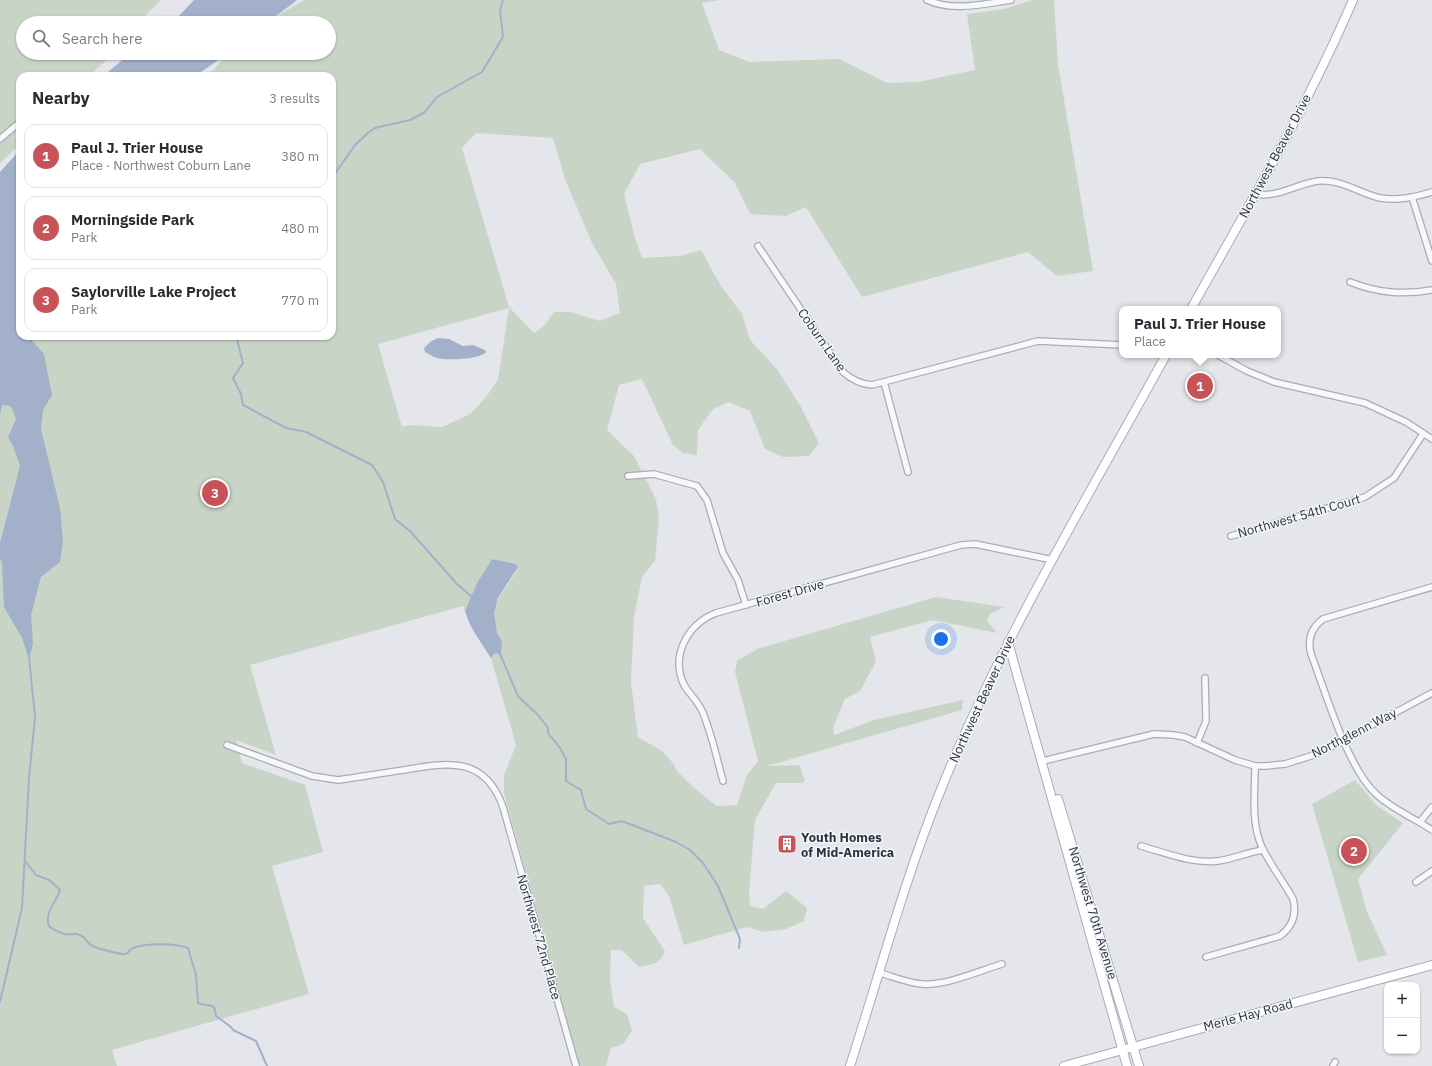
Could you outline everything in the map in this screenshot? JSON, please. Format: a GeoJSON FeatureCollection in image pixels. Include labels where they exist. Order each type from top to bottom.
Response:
{"type":"FeatureCollection","features":[{"type":"Feature","properties":{"kind":"main road","name":"Northwest Beaver Drive"},"geometry":{"type":"LineString","coordinates":[[1193,306],[1256,194],[1297,117],[1335,41],[1353,0]]}},
{"type":"Feature","properties":{"kind":"main road","name":"Northwest Beaver Drive"},"geometry":{"type":"LineString","coordinates":[[850,1066],[908,884],[942,788],[1008,642],[1164,358]]}},
{"type":"Feature","properties":{"kind":"main road","name":"Northwest 70th Avenue"},"geometry":{"type":"LineString","coordinates":[[1008,642],[1043,762],[1061,834],[1127,1066]]}},
{"type":"Feature","properties":{"kind":"main road","name":"Northwest 70th Avenue"},"geometry":{"type":"LineString","coordinates":[[1043,762],[1052,780],[1139,1066]]}},
{"type":"Feature","properties":{"kind":"main road","name":"Merle Hay Road"},"geometry":{"type":"LineString","coordinates":[[1064,1066],[1432,965]]}},
{"type":"Feature","properties":{"kind":"street"},"geometry":{"type":"LineString","coordinates":[[927,0],[942,5],[964,7],[1011,0]]}},
{"type":"Feature","properties":{"kind":"street"},"geometry":{"type":"LineString","coordinates":[[0,139],[16,125]]}},
{"type":"Feature","properties":{"kind":"street"},"geometry":{"type":"LineString","coordinates":[[1256,194],[1274,194],[1317,181],[1338,182],[1379,197],[1396,199],[1412,198],[1432,192]]}},
{"type":"Feature","properties":{"kind":"street"},"geometry":{"type":"LineString","coordinates":[[1412,198],[1432,261]]}},
{"type":"Feature","properties":{"kind":"street","name":"Coburn Lane"},"geometry":{"type":"LineString","coordinates":[[758,246],[843,372],[857,382],[865,385],[884,382],[1038,341],[1119,345]]}},
{"type":"Feature","properties":{"kind":"street"},"geometry":{"type":"LineString","coordinates":[[1350,282],[1366,288],[1392,294],[1406,294],[1432,290]]}},
{"type":"Feature","properties":{"kind":"street"},"geometry":{"type":"LineString","coordinates":[[1223,358],[1246,371],[1274,382],[1365,403],[1392,415],[1432,439]]}},
{"type":"Feature","properties":{"kind":"street"},"geometry":{"type":"LineString","coordinates":[[884,382],[908,472]]}},
{"type":"Feature","properties":{"kind":"street","name":"Northwest 54th Court"},"geometry":{"type":"LineString","coordinates":[[1231,536],[1365,497],[1394,478],[1423,434]]}},
{"type":"Feature","properties":{"kind":"street"},"geometry":{"type":"LineString","coordinates":[[628,476],[654,474],[697,486],[707,500],[723,553],[738,580],[746,605]]}},
{"type":"Feature","properties":{"kind":"street","name":"Forest Drive"},"geometry":{"type":"LineString","coordinates":[[723,781],[706,719],[698,703],[684,684],[679,660],[686,638],[700,621],[716,613],[961,544],[976,544],[1053,560]]}},
{"type":"Feature","properties":{"kind":"street"},"geometry":{"type":"LineString","coordinates":[[1432,587],[1323,618],[1313,628],[1309,640],[1311,654],[1343,739],[1369,787],[1386,803],[1432,830]]}},
{"type":"Feature","properties":{"kind":"street"},"geometry":{"type":"LineString","coordinates":[[1197,743],[1206,721],[1205,678]]}},
{"type":"Feature","properties":{"kind":"street","name":"Northglenn Way"},"geometry":{"type":"LineString","coordinates":[[1043,762],[1154,734],[1174,735],[1197,743],[1235,760],[1255,766],[1277,766],[1314,755],[1432,693]]}},
{"type":"Feature","properties":{"kind":"street","name":"Northwest 72nd Place"},"geometry":{"type":"LineString","coordinates":[[227,745],[312,776],[338,780],[435,764],[459,765],[470,768],[485,778],[494,787],[503,807],[576,1066]]}},
{"type":"Feature","properties":{"kind":"street"},"geometry":{"type":"LineString","coordinates":[[1206,958],[1274,938],[1286,931],[1291,926],[1295,913],[1293,898],[1264,850],[1255,825],[1255,766]]}},
{"type":"Feature","properties":{"kind":"street"},"geometry":{"type":"LineString","coordinates":[[1420,822],[1432,807]]}},
{"type":"Feature","properties":{"kind":"street"},"geometry":{"type":"LineString","coordinates":[[1141,846],[1182,858],[1201,861],[1229,859],[1264,850]]}},
{"type":"Feature","properties":{"kind":"street"},"geometry":{"type":"LineString","coordinates":[[1416,882],[1432,871]]}},
{"type":"Feature","properties":{"kind":"street"},"geometry":{"type":"LineString","coordinates":[[880,973],[926,984],[938,983],[1002,964]]}},
{"type":"Feature","properties":{"kind":"green space"},"geometry":{"type":"Polygon","coordinates":[[[0,0],[161,0],[145,16],[16,16],[16,60],[106,60],[93,72],[16,72],[16,148],[0,163],[0,0]]]}},
{"type":"Feature","properties":{"kind":"green space"},"geometry":{"type":"Polygon","coordinates":[[[304,0],[720,0],[702,3],[719,50],[750,62],[839,59],[887,83],[918,82],[975,70],[967,14],[1004,9],[1032,0],[1054,0],[1058,64],[1093,271],[1057,276],[1028,252],[862,297],[806,207],[786,216],[750,214],[735,183],[700,149],[640,164],[624,194],[635,238],[642,258],[680,256],[701,250],[721,286],[742,314],[750,340],[777,369],[801,407],[819,443],[809,456],[783,457],[765,449],[750,411],[728,402],[713,409],[698,430],[697,455],[683,453],[673,445],[642,379],[619,385],[607,430],[634,456],[656,499],[659,519],[655,561],[642,577],[634,617],[631,682],[638,737],[662,751],[672,762],[678,772],[694,788],[717,806],[737,805],[747,775],[758,761],[735,672],[737,661],[757,649],[936,597],[1004,607],[990,614],[987,621],[997,633],[933,620],[870,637],[876,662],[860,691],[845,699],[833,728],[834,735],[874,720],[963,700],[962,710],[767,766],[799,765],[805,780],[802,783],[776,783],[755,820],[749,892],[750,906],[763,909],[786,891],[807,908],[804,921],[786,929],[763,932],[747,927],[684,945],[669,896],[660,884],[644,886],[643,918],[665,951],[661,959],[655,963],[639,967],[622,950],[611,950],[610,978],[614,1007],[627,1014],[632,1031],[623,1044],[611,1048],[606,1066],[579,1066],[504,793],[504,775],[516,745],[491,658],[495,653],[501,655],[502,649],[494,619],[495,607],[518,567],[516,564],[492,559],[477,583],[465,611],[463,606],[250,665],[276,755],[236,740],[242,763],[305,785],[323,852],[272,866],[309,994],[112,1050],[117,1066],[0,1066],[0,288],[16,326],[16,340],[336,340],[336,72],[209,72],[222,60],[336,60],[336,16],[277,16],[304,0]],[[476,133],[462,148],[509,307],[534,333],[544,326],[554,312],[570,312],[600,321],[620,313],[616,284],[592,243],[565,179],[553,138],[476,133]],[[509,308],[378,344],[402,427],[410,425],[442,427],[470,414],[486,397],[498,380],[509,308]]]}},
{"type":"Feature","properties":{"kind":"green space"},"geometry":{"type":"Polygon","coordinates":[[[1355,780],[1376,805],[1403,823],[1358,879],[1367,912],[1387,955],[1358,962],[1312,804],[1355,780]]]}},
{"type":"Feature","properties":{"kind":"water"},"geometry":{"type":"Polygon","coordinates":[[[194,0],[297,0],[276,16],[179,16],[194,0]]]}},
{"type":"Feature","properties":{"kind":"water"},"geometry":{"type":"Polygon","coordinates":[[[122,60],[219,60],[201,72],[108,72],[122,60]]]}},
{"type":"Feature","properties":{"kind":"water"},"geometry":{"type":"Polygon","coordinates":[[[16,154],[16,340],[32,340],[44,354],[52,395],[43,410],[41,429],[60,508],[63,541],[60,562],[41,577],[31,615],[33,644],[29,659],[22,638],[4,607],[2,563],[0,558],[0,543],[20,466],[8,437],[16,419],[11,406],[2,405],[0,415],[0,172],[16,154]]]}},
{"type":"Feature","properties":{"kind":"water"},"geometry":{"type":"Polygon","coordinates":[[[438,338],[449,339],[463,346],[473,345],[485,350],[486,352],[478,356],[466,358],[443,359],[434,357],[425,352],[424,348],[430,342],[438,338]]]}},
{"type":"Feature","properties":{"kind":"water"},"geometry":{"type":"Polygon","coordinates":[[[492,559],[516,564],[518,567],[498,598],[494,613],[497,632],[502,642],[501,655],[495,653],[491,658],[473,630],[465,611],[477,583],[492,559]]]}},
{"type":"Feature","properties":{"kind":"waterway"},"geometry":{"type":"LineString","coordinates":[[336,172],[355,145],[375,128],[410,120],[425,112],[437,97],[482,72],[503,37],[500,10],[503,0]]}},
{"type":"Feature","properties":{"kind":"waterway"},"geometry":{"type":"LineString","coordinates":[[237,340],[243,363],[233,378],[241,394],[243,405],[286,428],[306,432],[372,465],[383,482],[395,519],[410,531],[457,584],[472,597]]}},
{"type":"Feature","properties":{"kind":"waterway"},"geometry":{"type":"LineString","coordinates":[[500,654],[518,696],[538,715],[548,728],[548,733],[560,748],[566,759],[566,781],[581,790],[586,809],[609,824],[622,821],[676,842],[690,850],[703,863],[718,886],[740,939],[739,948]]}},
{"type":"Feature","properties":{"kind":"waterway"},"geometry":{"type":"LineString","coordinates":[[0,1002],[22,908],[29,778],[35,717],[29,657]]}},
{"type":"Feature","properties":{"kind":"waterway"},"geometry":{"type":"LineString","coordinates":[[25,861],[36,875],[49,880],[60,890],[48,916],[49,926],[57,931],[67,934],[78,934],[84,937],[89,944],[93,946],[123,954],[126,954],[131,949],[138,946],[153,944],[168,944],[188,948],[196,975],[198,1003],[214,1007],[216,1016],[233,1030],[256,1041],[267,1066]]}},
{"type":"Feature","properties":{"kind":"place","name":"Paul J. Trier House"},"geometry":{"type":"Point","coordinates":[1200,386]}},
{"type":"Feature","properties":{"kind":"place","name":"Saylorville Lake Project"},"geometry":{"type":"Point","coordinates":[215,493]}},
{"type":"Feature","properties":{"kind":"place","name":"Youth Homes of Mid-America"},"geometry":{"type":"Point","coordinates":[787,844]}},
{"type":"Feature","properties":{"kind":"place","name":"Morningside Park"},"geometry":{"type":"Point","coordinates":[1354,851]}}]}
